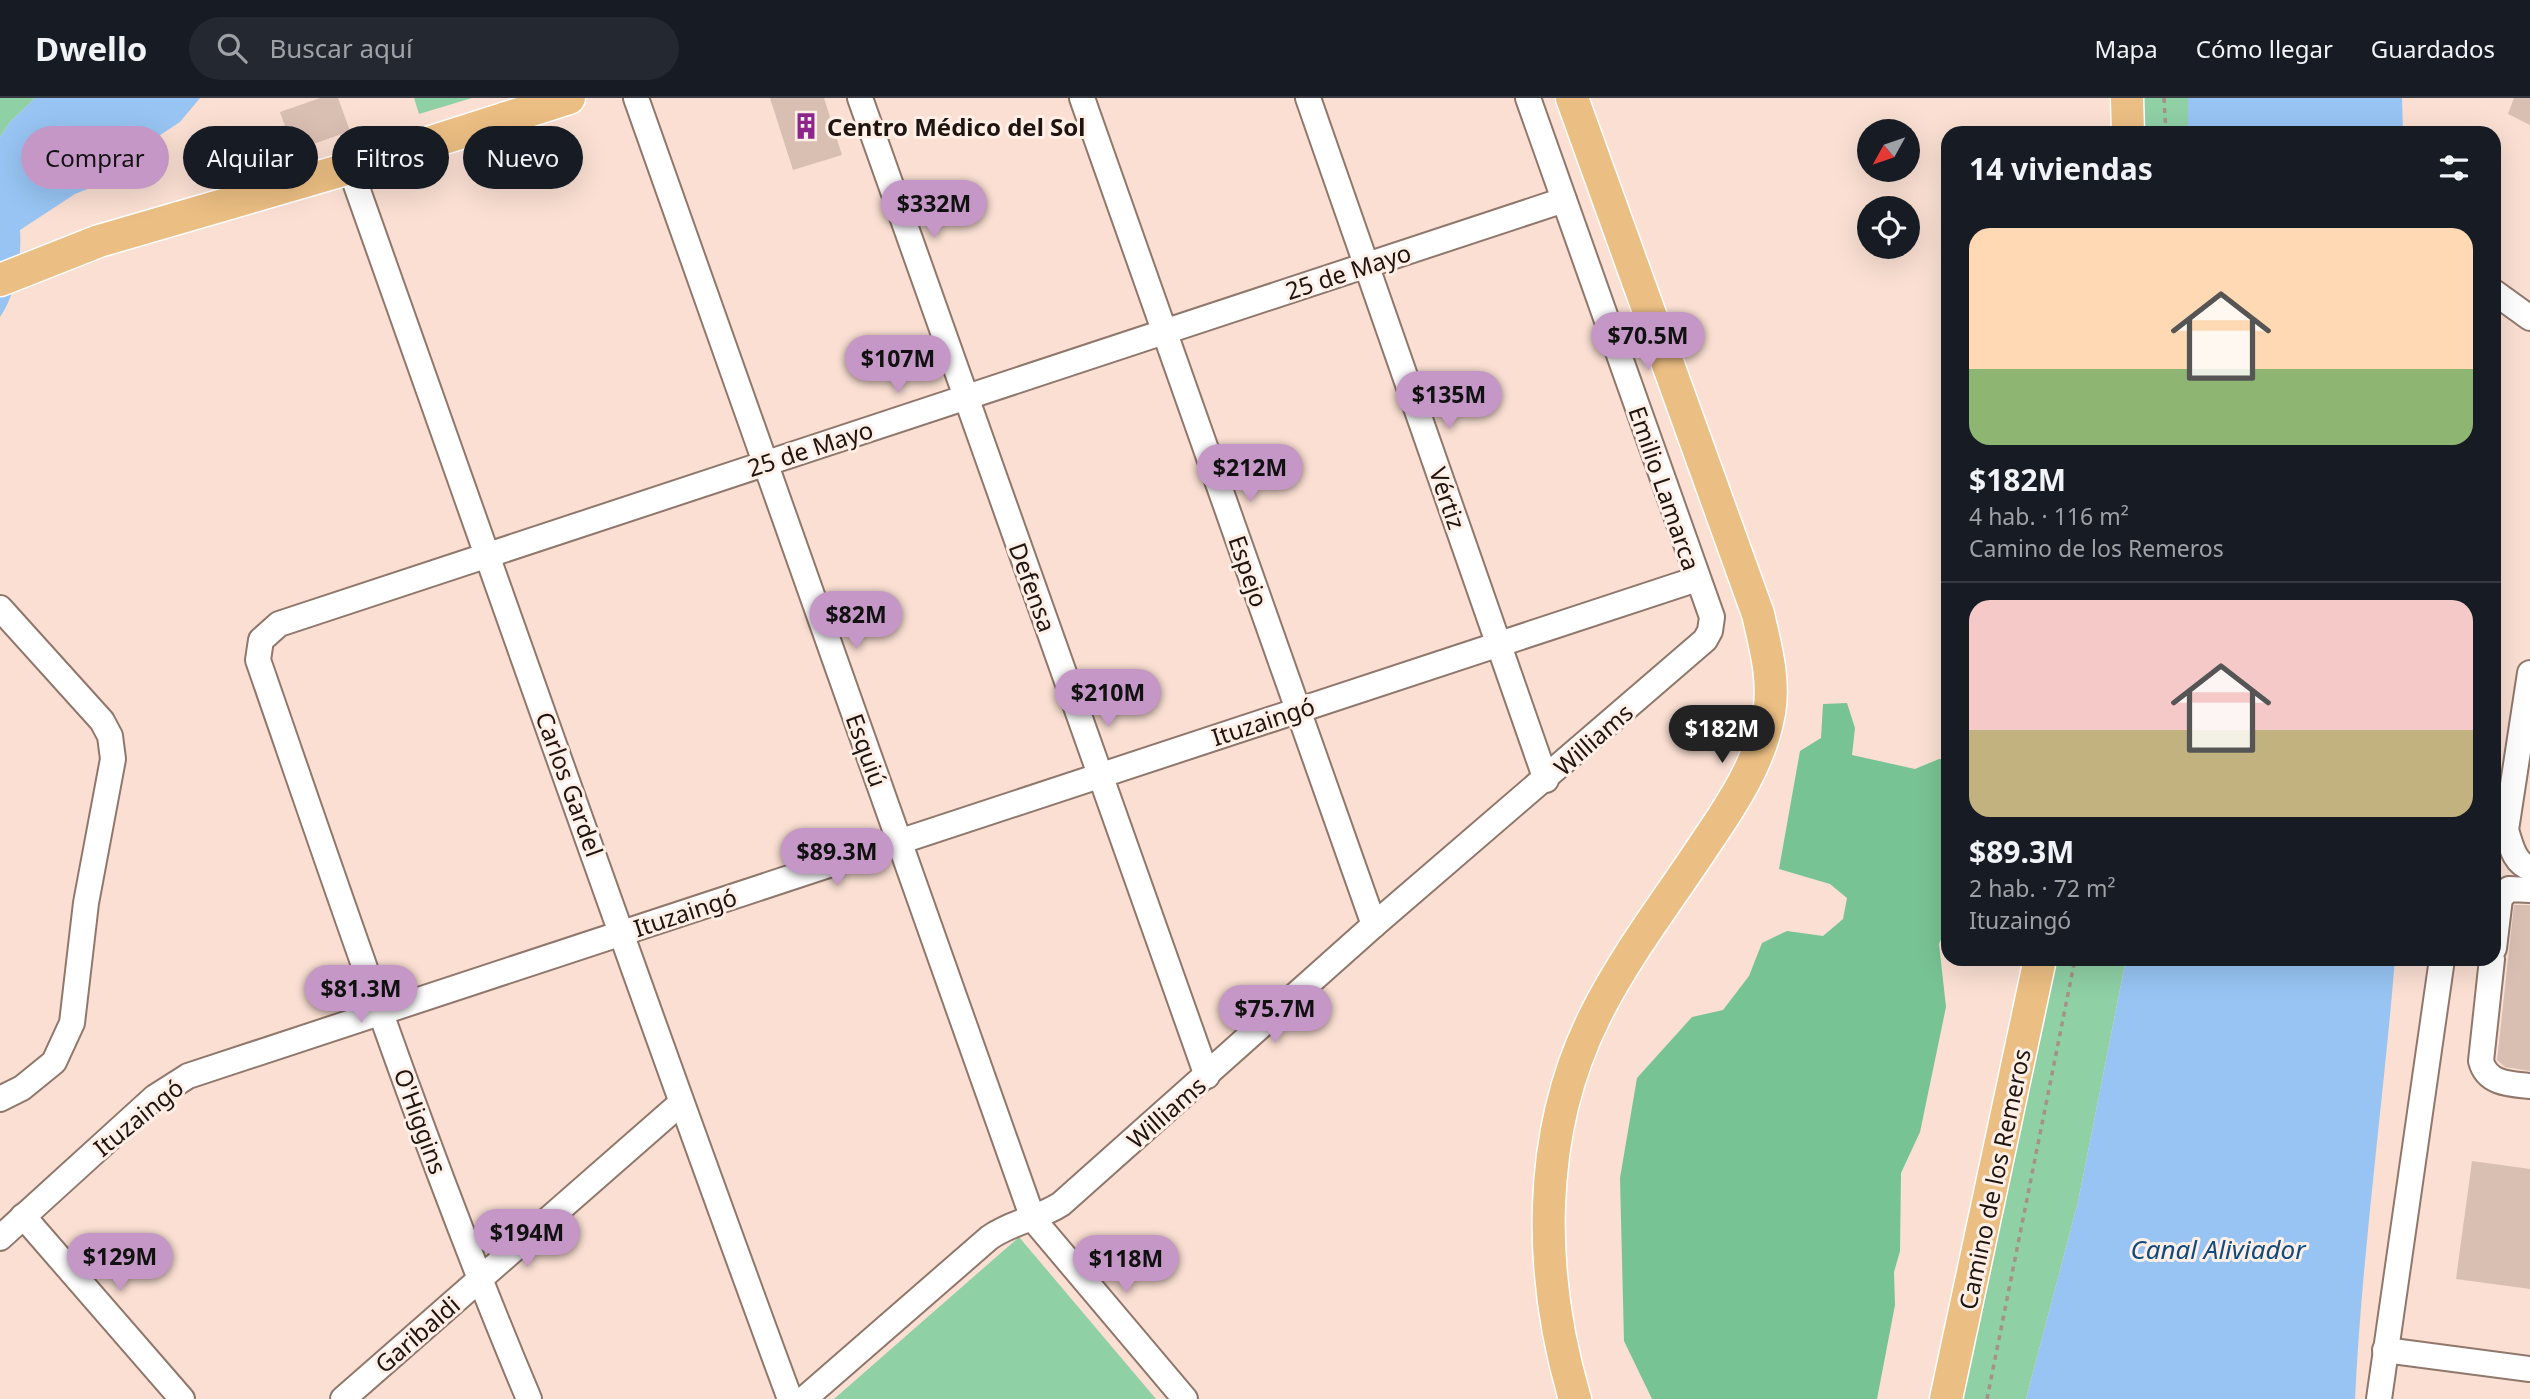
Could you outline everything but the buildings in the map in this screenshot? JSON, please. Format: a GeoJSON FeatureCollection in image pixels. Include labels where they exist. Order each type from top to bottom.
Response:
{"type":"FeatureCollection","features":[{"type":"Feature","properties":{"kind":"main road"},"geometry":{"type":"LineString","coordinates":[[449,137],[569,98]]}},
{"type":"Feature","properties":{"kind":"main road"},"geometry":{"type":"LineString","coordinates":[[1572,98],[1758,614],[1769,677],[1769,712],[1753,764],[1724,816],[1625,963],[1595,1015],[1563,1103],[1555,1142],[1548,1237],[1551,1293],[1563,1358],[1575,1399]]}},
{"type":"Feature","properties":{"kind":"main road"},"geometry":{"type":"LineString","coordinates":[[2127,98],[2128,126]]}},
{"type":"Feature","properties":{"kind":"main road"},"geometry":{"type":"LineString","coordinates":[[0,281],[99,241],[332,174]]}},
{"type":"Feature","properties":{"kind":"main road","name":"Camino de los Remeros"},"geometry":{"type":"LineString","coordinates":[[1946,1399],[2039,966]]}},
{"type":"Feature","properties":{"kind":"street","name":"Esquiú"},"geometry":{"type":"LineString","coordinates":[[636,98],[1033,1219],[1185,1399]]}},
{"type":"Feature","properties":{"kind":"street","name":"Defensa"},"geometry":{"type":"LineString","coordinates":[[860,98],[1207,1076]]}},
{"type":"Feature","properties":{"kind":"street","name":"Espejo"},"geometry":{"type":"LineString","coordinates":[[1082,98],[1374,925]]}},
{"type":"Feature","properties":{"kind":"street","name":"Vértiz"},"geometry":{"type":"LineString","coordinates":[[1308,98],[1546,780]]}},
{"type":"Feature","properties":{"kind":"street","name":"Emilio Lamarca"},"geometry":{"type":"LineString","coordinates":[[1528,98],[1697,579],[1713,617],[1705,640]]}},
{"type":"Feature","properties":{"kind":"street","name":"Carlos Gardel"},"geometry":{"type":"LineString","coordinates":[[357,189],[623,932],[681,1103],[790,1399]]}},
{"type":"Feature","properties":{"kind":"street","name":"25 de Mayo"},"geometry":{"type":"LineString","coordinates":[[261,640],[279,624],[1564,200]]}},
{"type":"Feature","properties":{"kind":"street"},"geometry":{"type":"LineString","coordinates":[[2501,297],[2530,318]]}},
{"type":"Feature","properties":{"kind":"street","name":"Ituzaingó"},"geometry":{"type":"LineString","coordinates":[[0,1238],[172,1084],[623,932],[900,844],[1298,709],[1697,579]]}},
{"type":"Feature","properties":{"kind":"street"},"geometry":{"type":"LineString","coordinates":[[0,608],[102,722],[110,736],[113,759],[86,903],[72,1023],[54,1062],[22,1088],[0,1099]]}},
{"type":"Feature","properties":{"kind":"street","name":"O'Higgins"},"geometry":{"type":"LineString","coordinates":[[261,640],[258,660],[381,1013],[479,1281],[528,1399]]}},
{"type":"Feature","properties":{"kind":"street","name":"Williams"},"geometry":{"type":"LineString","coordinates":[[804,1399],[989,1238],[1004,1227],[1033,1219],[1061,1204],[1374,925],[1546,780],[1705,640]]}},
{"type":"Feature","properties":{"kind":"street"},"geometry":{"type":"LineString","coordinates":[[2530,673],[2506,830],[2514,854],[2530,869]]}},
{"type":"Feature","properties":{"kind":"street"},"geometry":{"type":"LineString","coordinates":[[2501,897],[2509,889],[2530,890]]}},
{"type":"Feature","properties":{"kind":"street"},"geometry":{"type":"LineString","coordinates":[[2379,1399],[2441,966]]}},
{"type":"Feature","properties":{"kind":"street"},"geometry":{"type":"LineString","coordinates":[[2492,966],[2481,1061],[2483,1068],[2491,1078],[2530,1086]]}},
{"type":"Feature","properties":{"kind":"street","name":"Garibaldi"},"geometry":{"type":"LineString","coordinates":[[343,1399],[681,1103]]}},
{"type":"Feature","properties":{"kind":"street"},"geometry":{"type":"LineString","coordinates":[[23,1216],[182,1399]]}},
{"type":"Feature","properties":{"kind":"street"},"geometry":{"type":"LineString","coordinates":[[2385,1350],[2530,1369]]}},
{"type":"Feature","properties":{"kind":"path"},"geometry":{"type":"LineString","coordinates":[[2164,98],[2166,126]]}},
{"type":"Feature","properties":{"kind":"path"},"geometry":{"type":"LineString","coordinates":[[1987,1399],[2074,966]]}},
{"type":"Feature","properties":{"kind":"green space"},"geometry":{"type":"Polygon","coordinates":[[[0,98],[35,98],[10,122],[0,137],[0,98]]]}},
{"type":"Feature","properties":{"kind":"green space"},"geometry":{"type":"Polygon","coordinates":[[[414,98],[472,98],[419,114],[414,98]]]}},
{"type":"Feature","properties":{"kind":"green space"},"geometry":{"type":"Polygon","coordinates":[[[2137,98],[2188,98],[2188,126],[2138,126],[2137,98]]]}},
{"type":"Feature","properties":{"kind":"green space"},"geometry":{"type":"Polygon","coordinates":[[[1847,703],[1855,728],[1852,755],[1915,769],[1941,759],[1939,944],[1946,1007],[1920,1132],[1901,1173],[1900,1251],[1894,1272],[1895,1305],[1877,1399],[1652,1399],[1624,1341],[1620,1178],[1637,1078],[1692,1017],[1723,1010],[1749,976],[1762,943],[1787,931],[1823,936],[1843,919],[1847,898],[1830,884],[1779,869],[1800,751],[1821,738],[1823,704],[1847,703]]]}},
{"type":"Feature","properties":{"kind":"green space"},"geometry":{"type":"Polygon","coordinates":[[[2050,966],[2125,966],[2078,1202],[2026,1399],[1959,1399],[2050,966]]]}},
{"type":"Feature","properties":{"kind":"green space"},"geometry":{"type":"Polygon","coordinates":[[[1019,1237],[1156,1399],[834,1399],[1019,1237]]]}},
{"type":"Feature","properties":{"kind":"water"},"geometry":{"type":"Polygon","coordinates":[[[35,98],[200,98],[180,122],[169,129],[169,126],[21,126],[21,189],[88,189],[75,194],[20,230],[17,275],[6,308],[0,317],[0,137],[10,122],[35,98]]]}},
{"type":"Feature","properties":{"kind":"water"},"geometry":{"type":"Polygon","coordinates":[[[2188,98],[2402,98],[2403,126],[2188,126],[2188,98]]]}},
{"type":"Feature","properties":{"kind":"water","name":"Canal Aliviador"},"geometry":{"type":"Polygon","coordinates":[[[2125,966],[2394,966],[2355,1399],[2026,1399],[2078,1202],[2125,966]]]}},
{"type":"Feature","properties":{"kind":"place","name":"Centro Médico del Sol"},"geometry":{"type":"Point","coordinates":[806,126]}}]}
